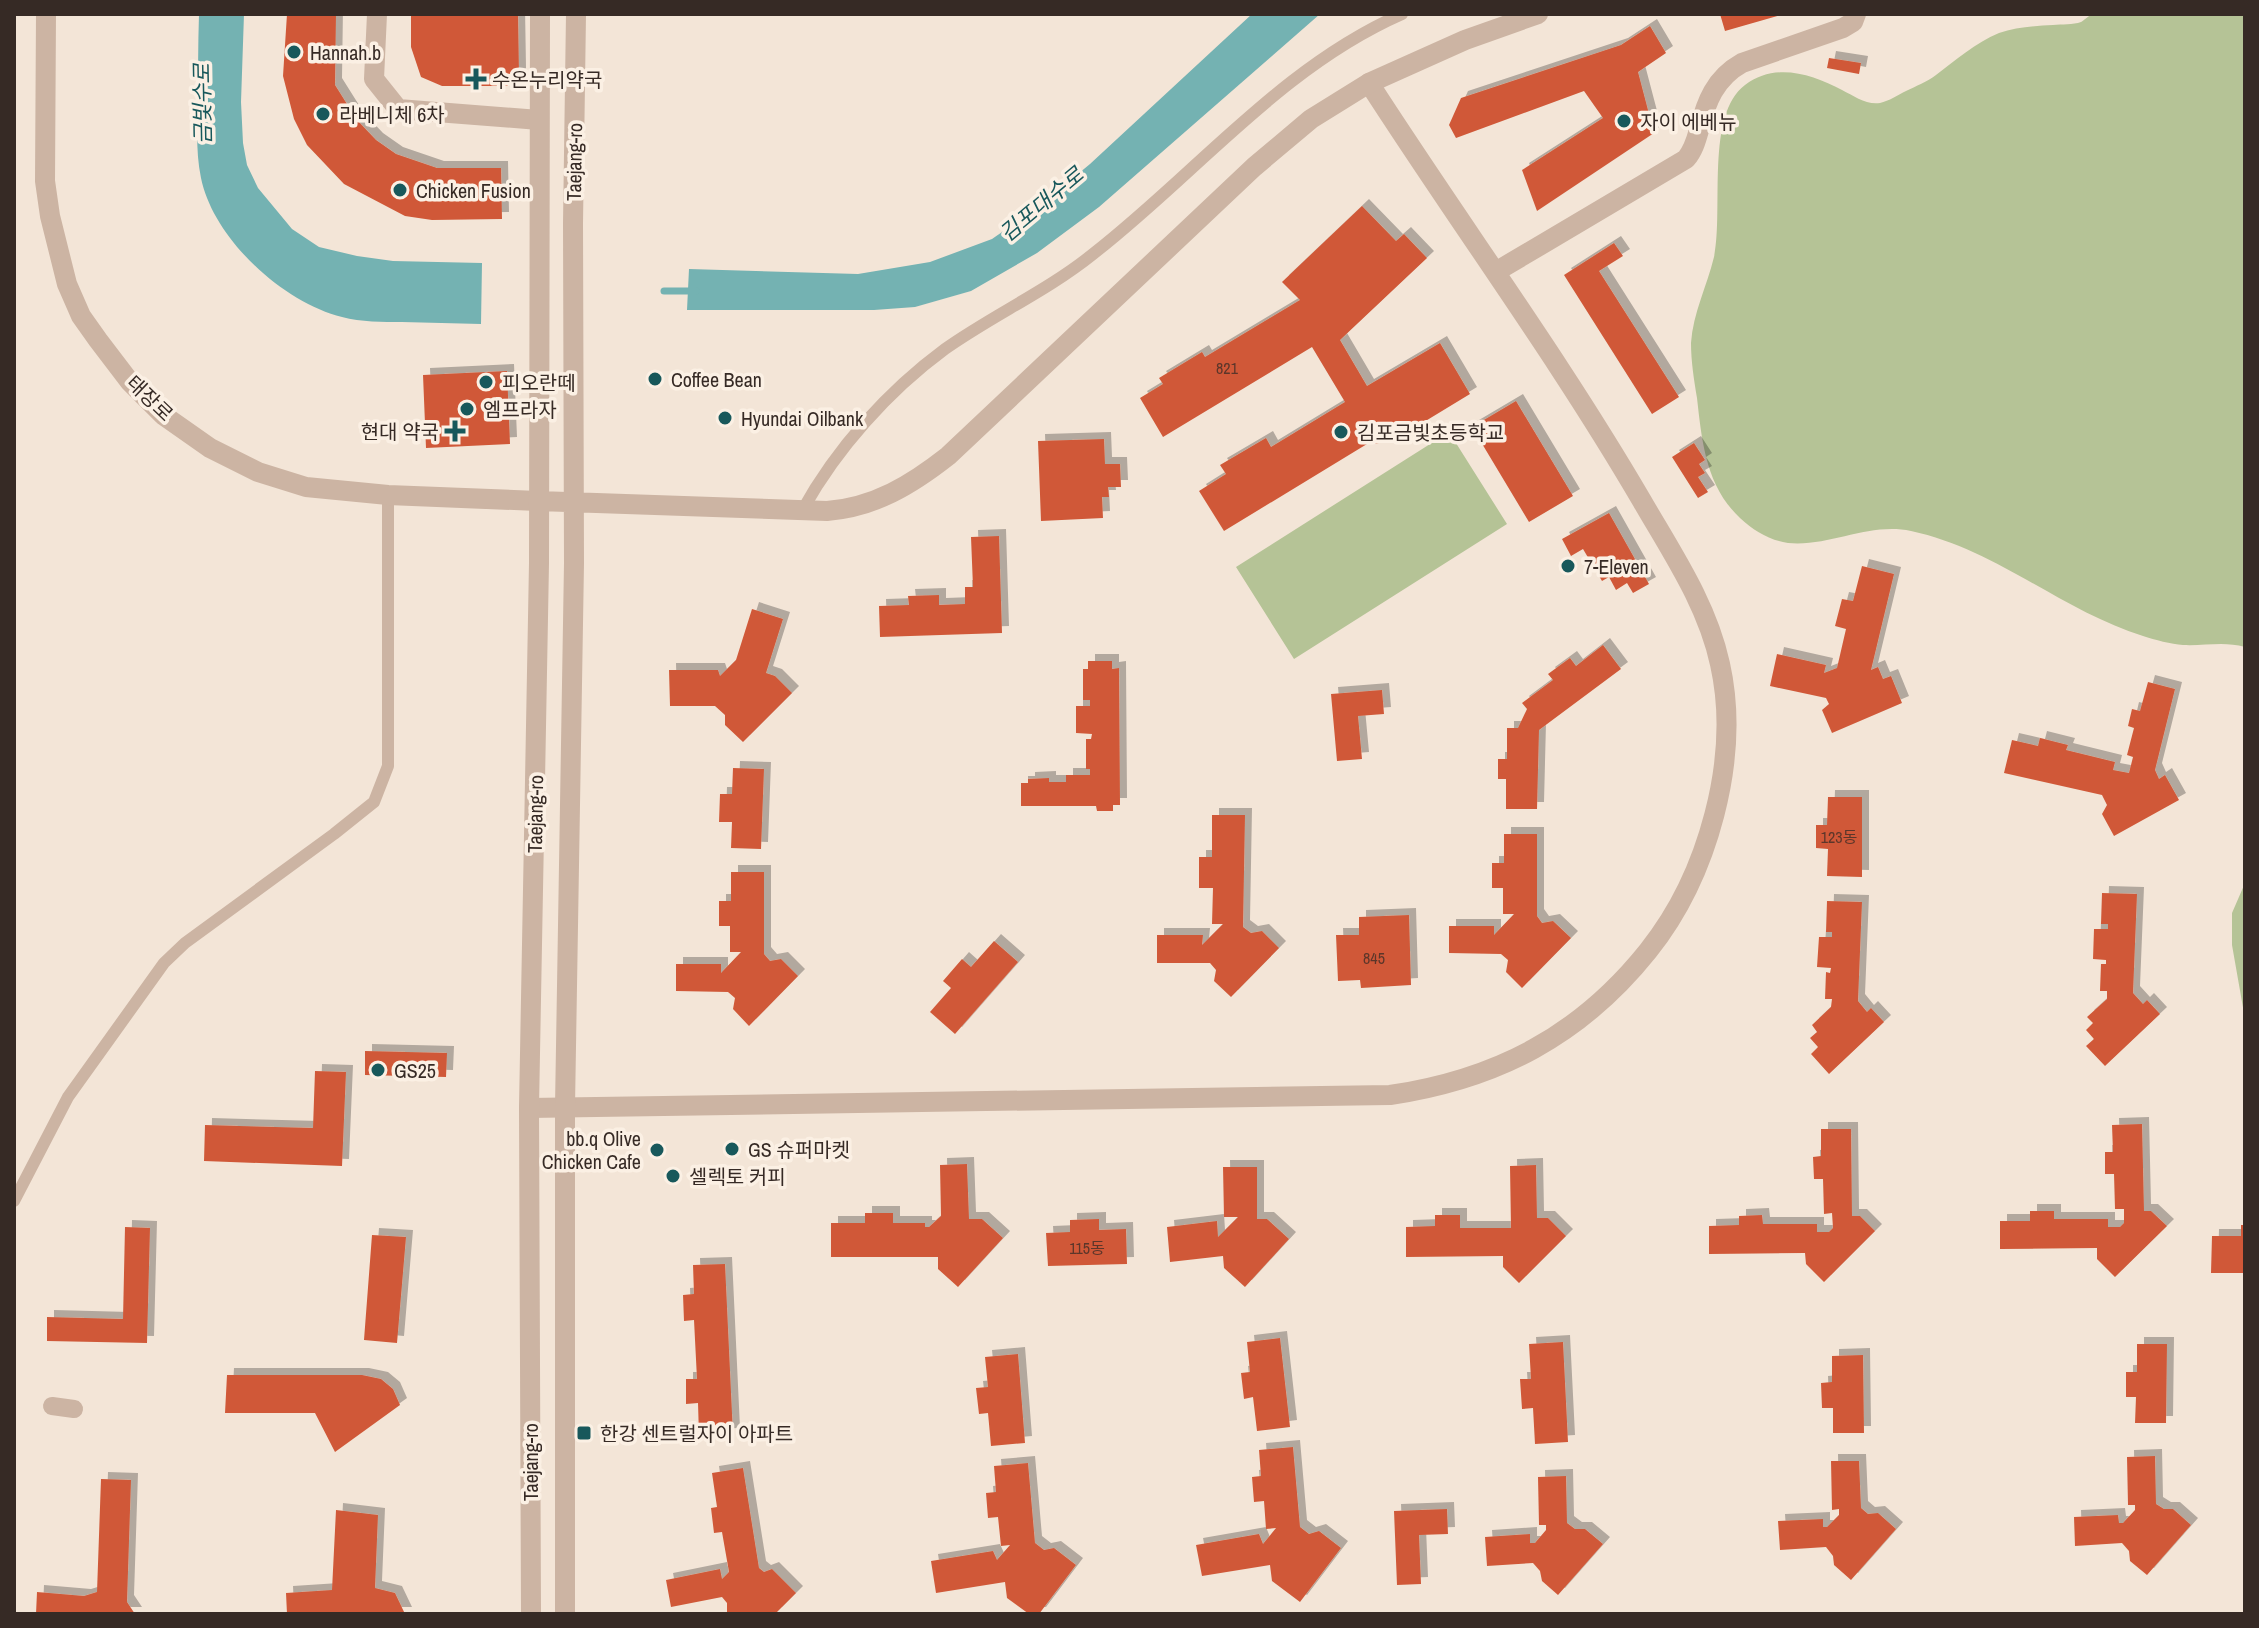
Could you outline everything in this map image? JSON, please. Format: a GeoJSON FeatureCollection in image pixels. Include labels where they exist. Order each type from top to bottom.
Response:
{"type":"FeatureCollection","features":[{"type":"Feature","properties":{"kind":"street","name":"태장로"},"geometry":{"type":"LineString","coordinates":[[46,14],[45,181],[50,216],[67,284],[81,316],[130,382],[163,415],[210,448],[258,472],[306,487],[388,495],[802,511],[847,509],[866,504],[896,492],[922,476],[968,437],[1254,167],[1311,119],[1369,83],[1465,40],[1538,14]]}},
{"type":"Feature","properties":{"kind":"street"},"geometry":{"type":"LineString","coordinates":[[377,14],[374,79],[398,109],[539,120]]}},
{"type":"Feature","properties":{"kind":"street","name":"Taejang-ro"},"geometry":{"type":"LineString","coordinates":[[531,1614],[529,1108],[539,579],[540,14]]}},
{"type":"Feature","properties":{"kind":"street","name":"Taejang-ro"},"geometry":{"type":"LineString","coordinates":[[565,1614],[565,1107],[574,563],[576,14]]}},
{"type":"Feature","properties":{"kind":"street"},"geometry":{"type":"LineString","coordinates":[[1497,271],[1686,159],[1692,152],[1712,92],[1731,69],[1843,28],[1853,22],[1856,14]]}},
{"type":"Feature","properties":{"kind":"street"},"geometry":{"type":"LineString","coordinates":[[529,1108],[1390,1095],[1450,1084],[1523,1056],[1571,1026],[1607,997],[1633,970],[1659,938],[1681,902],[1707,843],[1725,760],[1726,725],[1720,664],[1705,616],[1681,567],[1623,469],[1497,271],[1369,83]]}},
{"type":"Feature","properties":{"kind":"street"},"geometry":{"type":"LineString","coordinates":[[52,1406],[74,1409]]}},
{"type":"Feature","properties":{"kind":"lane"},"geometry":{"type":"LineString","coordinates":[[802,511],[838,456],[918,371],[946,349],[1092,256],[1266,102],[1314,65],[1377,25],[1402,14]]}},
{"type":"Feature","properties":{"kind":"lane"},"geometry":{"type":"LineString","coordinates":[[14,1201],[68,1097],[164,963],[185,943],[374,802],[388,766],[388,495]]}},
{"type":"Feature","properties":{"kind":"green space"},"geometry":{"type":"Polygon","coordinates":[[[2092,14],[2245,14],[2245,647],[2183,645],[2143,636],[2085,612],[1972,551],[1911,531],[1880,530],[1804,543],[1774,540],[1751,527],[1729,505],[1713,478],[1704,447],[1693,370],[1692,332],[1717,237],[1720,140],[1733,99],[1745,85],[1769,74],[1794,73],[1818,79],[1865,101],[1880,103],[1929,80],[1999,33],[2026,27],[2078,23],[2092,14]]]}},
{"type":"Feature","properties":{"kind":"green space"},"geometry":{"type":"Polygon","coordinates":[[[1449,432],[1507,524],[1294,659],[1236,567],[1449,432]]]}},
{"type":"Feature","properties":{"kind":"green space"},"geometry":{"type":"Polygon","coordinates":[[[2245,883],[2245,1019],[2232,945],[2232,913],[2245,883]]]}},
{"type":"Feature","properties":{"kind":"water","name":"금빛수로"},"geometry":{"type":"Polygon","coordinates":[[[199,14],[244,14],[241,102],[247,165],[258,188],[292,229],[319,247],[357,256],[393,261],[482,263],[481,324],[372,321],[342,317],[297,298],[275,283],[235,245],[208,201],[199,169],[199,14]]]}},
{"type":"Feature","properties":{"kind":"water"},"geometry":{"type":"Polygon","coordinates":[[[1252,14],[1320,14],[1099,207],[1037,253],[971,291],[915,307],[874,310],[687,310],[689,269],[858,274],[930,262],[992,239],[1038,207],[1090,164],[1252,14]]]}},
{"type":"Feature","properties":{"kind":"building","name":"라베니체 6차"},"geometry":{"type":"Polygon","coordinates":[[[287,14],[336,14],[335,85],[357,120],[376,140],[396,154],[437,168],[501,168],[502,219],[432,220],[405,216],[344,184],[307,145],[294,119],[283,76],[287,14]]]}},
{"type":"Feature","properties":{"kind":"building"},"geometry":{"type":"Polygon","coordinates":[[[411,14],[518,14],[519,75],[507,86],[442,86],[421,77],[411,47],[411,14]]]}},
{"type":"Feature","properties":{"kind":"building"},"geometry":{"type":"Polygon","coordinates":[[[1720,14],[1781,14],[1781,15],[1725,31],[1720,14]]]}},
{"type":"Feature","properties":{"kind":"building","name":"자이 에베뉴"},"geometry":{"type":"Polygon","coordinates":[[[1650,26],[1666,53],[1638,72],[1654,133],[1537,211],[1522,170],[1603,118],[1584,91],[1456,138],[1449,125],[1461,98],[1621,45],[1650,26]]]}},
{"type":"Feature","properties":{"kind":"building"},"geometry":{"type":"Polygon","coordinates":[[[1829,58],[1861,63],[1859,74],[1827,68],[1829,58]]]}},
{"type":"Feature","properties":{"kind":"building"},"geometry":{"type":"Polygon","coordinates":[[[1362,206],[1396,241],[1404,234],[1427,258],[1340,340],[1367,386],[1440,343],[1470,394],[1391,442],[1367,444],[1224,531],[1199,491],[1226,474],[1220,465],[1266,438],[1271,447],[1345,402],[1312,347],[1163,437],[1140,398],[1163,384],[1159,378],[1202,352],[1205,357],[1300,300],[1282,282],[1362,206]]]}},
{"type":"Feature","properties":{"kind":"building"},"geometry":{"type":"Polygon","coordinates":[[[1614,243],[1623,256],[1599,271],[1679,397],[1652,414],[1564,275],[1614,243]]]}},
{"type":"Feature","properties":{"kind":"building","name":"엠프라자"},"geometry":{"type":"Polygon","coordinates":[[[507,371],[510,444],[426,448],[423,375],[507,371]]]}},
{"type":"Feature","properties":{"kind":"building"},"geometry":{"type":"Polygon","coordinates":[[[1516,401],[1573,496],[1529,522],[1472,427],[1516,401]]]}},
{"type":"Feature","properties":{"kind":"building"},"geometry":{"type":"Polygon","coordinates":[[[1104,439],[1105,464],[1120,464],[1121,487],[1108,487],[1109,497],[1102,497],[1103,518],[1041,521],[1038,441],[1104,439]]]}},
{"type":"Feature","properties":{"kind":"building"},"geometry":{"type":"Polygon","coordinates":[[[1694,443],[1705,460],[1699,464],[1705,473],[1698,477],[1708,492],[1698,498],[1672,457],[1694,443]]]}},
{"type":"Feature","properties":{"kind":"building"},"geometry":{"type":"Polygon","coordinates":[[[1609,513],[1649,584],[1633,593],[1627,583],[1616,590],[1609,577],[1602,581],[1583,549],[1571,556],[1562,539],[1609,513]]]}},
{"type":"Feature","properties":{"kind":"building"},"geometry":{"type":"Polygon","coordinates":[[[999,536],[1002,633],[880,637],[879,606],[909,605],[908,596],[939,595],[939,605],[965,604],[965,587],[973,587],[971,537],[999,536]]]}},
{"type":"Feature","properties":{"kind":"building"},"geometry":{"type":"Polygon","coordinates":[[[1862,566],[1894,574],[1871,670],[1878,667],[1883,679],[1891,676],[1902,703],[1832,733],[1822,710],[1829,704],[1826,698],[1770,686],[1777,654],[1826,665],[1824,673],[1837,668],[1846,629],[1835,626],[1842,599],[1853,601],[1862,566]]]}},
{"type":"Feature","properties":{"kind":"building"},"geometry":{"type":"Polygon","coordinates":[[[752,609],[783,619],[766,673],[775,676],[792,693],[743,742],[725,725],[725,715],[715,706],[670,706],[669,670],[718,670],[720,676],[736,660],[752,609]]]}},
{"type":"Feature","properties":{"kind":"building"},"geometry":{"type":"Polygon","coordinates":[[[1603,645],[1621,669],[1539,730],[1537,809],[1506,809],[1506,779],[1498,779],[1498,759],[1507,759],[1507,728],[1518,728],[1527,709],[1522,703],[1553,680],[1548,674],[1570,658],[1576,666],[1603,645]]]}},
{"type":"Feature","properties":{"kind":"building"},"geometry":{"type":"Polygon","coordinates":[[[1088,661],[1112,661],[1112,669],[1119,668],[1120,805],[1113,805],[1113,811],[1097,811],[1096,806],[1021,806],[1021,783],[1028,783],[1028,779],[1049,778],[1049,782],[1066,782],[1066,775],[1090,775],[1090,769],[1086,769],[1086,739],[1091,739],[1092,734],[1076,733],[1076,706],[1090,706],[1090,700],[1083,700],[1083,669],[1088,669],[1088,661]]]}},
{"type":"Feature","properties":{"kind":"building"},"geometry":{"type":"Polygon","coordinates":[[[2148,682],[2175,689],[2155,770],[2159,779],[2165,775],[2179,800],[2114,836],[2102,814],[2107,805],[2102,795],[2004,773],[2012,740],[2038,746],[2040,738],[2068,745],[2066,750],[2115,762],[2113,770],[2129,773],[2133,757],[2127,755],[2134,728],[2128,726],[2132,709],[2140,711],[2148,682]]]}},
{"type":"Feature","properties":{"kind":"building"},"geometry":{"type":"Polygon","coordinates":[[[1382,690],[1384,714],[1358,716],[1362,759],[1337,761],[1331,694],[1382,690]]]}},
{"type":"Feature","properties":{"kind":"building"},"geometry":{"type":"Polygon","coordinates":[[[733,768],[764,769],[761,849],[731,848],[732,822],[719,822],[720,794],[732,794],[733,768]]]}},
{"type":"Feature","properties":{"kind":"building"},"geometry":{"type":"Polygon","coordinates":[[[1828,797],[1862,797],[1862,877],[1827,876],[1828,849],[1816,848],[1816,825],[1827,825],[1828,797]]]}},
{"type":"Feature","properties":{"kind":"building"},"geometry":{"type":"Polygon","coordinates":[[[1212,815],[1245,815],[1243,927],[1251,933],[1262,931],[1279,948],[1231,997],[1214,981],[1216,970],[1210,963],[1157,963],[1157,935],[1203,935],[1202,945],[1223,924],[1212,924],[1213,888],[1199,888],[1199,857],[1212,857],[1212,815]]]}},
{"type":"Feature","properties":{"kind":"building"},"geometry":{"type":"Polygon","coordinates":[[[1504,834],[1537,834],[1537,916],[1542,923],[1553,921],[1571,938],[1522,988],[1506,972],[1508,960],[1501,954],[1449,953],[1449,926],[1494,926],[1494,935],[1514,914],[1503,914],[1503,888],[1492,888],[1492,863],[1504,863],[1504,834]]]}},
{"type":"Feature","properties":{"kind":"building"},"geometry":{"type":"Polygon","coordinates":[[[731,872],[764,872],[764,954],[770,961],[781,959],[798,976],[749,1026],[733,1009],[735,998],[728,992],[676,991],[676,964],[721,964],[721,973],[741,952],[730,952],[730,926],[719,926],[719,901],[731,901],[731,872]]]}},
{"type":"Feature","properties":{"kind":"building"},"geometry":{"type":"Polygon","coordinates":[[[2102,893],[2137,894],[2133,993],[2143,1004],[2147,1000],[2160,1014],[2105,1066],[2086,1046],[2094,1039],[2086,1030],[2093,1023],[2087,1017],[2107,999],[2107,991],[2100,991],[2101,964],[2106,964],[2106,960],[2093,959],[2094,929],[2108,929],[2108,924],[2101,924],[2102,893]]]}},
{"type":"Feature","properties":{"kind":"building"},"geometry":{"type":"Polygon","coordinates":[[[1827,901],[1862,902],[1858,1001],[1867,1012],[1871,1008],[1884,1022],[1829,1074],[1811,1054],[1818,1047],[1810,1038],[1817,1032],[1812,1025],[1831,1007],[1832,999],[1825,999],[1826,972],[1830,973],[1831,968],[1817,967],[1819,937],[1832,937],[1832,932],[1826,932],[1827,901]]]}},
{"type":"Feature","properties":{"kind":"building"},"geometry":{"type":"Polygon","coordinates":[[[1409,915],[1411,985],[1361,988],[1360,980],[1338,981],[1336,935],[1359,935],[1359,917],[1409,915]]]}},
{"type":"Feature","properties":{"kind":"building"},"geometry":{"type":"Polygon","coordinates":[[[994,941],[1018,962],[955,1034],[930,1012],[951,988],[943,981],[962,959],[971,967],[994,941]]]}},
{"type":"Feature","properties":{"kind":"building"},"geometry":{"type":"Polygon","coordinates":[[[365,1051],[447,1053],[446,1077],[365,1075],[365,1051]]]}},
{"type":"Feature","properties":{"kind":"building"},"geometry":{"type":"Polygon","coordinates":[[[315,1071],[346,1072],[342,1166],[204,1161],[205,1125],[313,1128],[315,1071]]]}},
{"type":"Feature","properties":{"kind":"building"},"geometry":{"type":"Polygon","coordinates":[[[2142,1124],[2144,1211],[2151,1211],[2167,1226],[2115,1277],[2097,1259],[2097,1248],[2000,1249],[2000,1221],[2030,1221],[2030,1211],[2054,1211],[2054,1219],[2108,1219],[2108,1227],[2120,1227],[2124,1223],[2124,1209],[2115,1209],[2114,1174],[2105,1174],[2105,1152],[2113,1152],[2112,1125],[2142,1124]]]}},
{"type":"Feature","properties":{"kind":"building"},"geometry":{"type":"Polygon","coordinates":[[[1821,1129],[1851,1129],[1852,1216],[1860,1216],[1875,1231],[1824,1282],[1806,1264],[1805,1253],[1709,1254],[1709,1226],[1739,1225],[1739,1216],[1762,1215],[1763,1224],[1817,1224],[1817,1232],[1829,1232],[1833,1228],[1832,1213],[1824,1214],[1823,1179],[1814,1179],[1813,1157],[1821,1156],[1821,1129]]]}},
{"type":"Feature","properties":{"kind":"building"},"geometry":{"type":"Polygon","coordinates":[[[967,1164],[969,1219],[982,1219],[1003,1238],[958,1287],[938,1269],[938,1257],[831,1257],[831,1223],[865,1223],[865,1213],[893,1213],[893,1223],[925,1223],[925,1227],[929,1227],[941,1216],[940,1165],[967,1164]]]}},
{"type":"Feature","properties":{"kind":"building"},"geometry":{"type":"Polygon","coordinates":[[[1536,1165],[1537,1218],[1548,1218],[1566,1236],[1519,1283],[1503,1267],[1503,1256],[1406,1257],[1406,1227],[1435,1226],[1435,1215],[1460,1215],[1460,1228],[1511,1228],[1510,1166],[1536,1165]]]}},
{"type":"Feature","properties":{"kind":"building"},"geometry":{"type":"Polygon","coordinates":[[[1223,1167],[1257,1167],[1257,1219],[1267,1219],[1289,1239],[1245,1287],[1224,1268],[1223,1256],[1170,1262],[1167,1227],[1217,1221],[1218,1237],[1238,1217],[1224,1217],[1223,1167]]]}},
{"type":"Feature","properties":{"kind":"building"},"geometry":{"type":"Polygon","coordinates":[[[1099,1219],[1099,1230],[1126,1229],[1127,1264],[1048,1266],[1046,1233],[1070,1232],[1070,1220],[1099,1219]]]}},
{"type":"Feature","properties":{"kind":"building"},"geometry":{"type":"Polygon","coordinates":[[[2241,1225],[2245,1225],[2245,1273],[2211,1273],[2212,1236],[2241,1236],[2241,1225]]]}},
{"type":"Feature","properties":{"kind":"building"},"geometry":{"type":"Polygon","coordinates":[[[125,1227],[150,1228],[147,1343],[47,1341],[47,1317],[123,1319],[125,1227]]]}},
{"type":"Feature","properties":{"kind":"building"},"geometry":{"type":"Polygon","coordinates":[[[372,1235],[406,1237],[397,1343],[364,1340],[372,1235]]]}},
{"type":"Feature","properties":{"kind":"building"},"geometry":{"type":"Polygon","coordinates":[[[725,1264],[733,1435],[699,1436],[698,1403],[686,1404],[686,1379],[697,1379],[694,1320],[684,1321],[683,1295],[694,1294],[693,1265],[725,1264]]]}},
{"type":"Feature","properties":{"kind":"building"},"geometry":{"type":"Polygon","coordinates":[[[1280,1338],[1290,1427],[1257,1431],[1253,1397],[1244,1399],[1241,1373],[1250,1372],[1247,1342],[1280,1338]]]}},
{"type":"Feature","properties":{"kind":"building"},"geometry":{"type":"Polygon","coordinates":[[[1563,1342],[1568,1442],[1535,1444],[1533,1408],[1522,1409],[1520,1379],[1531,1379],[1529,1344],[1563,1342]]]}},
{"type":"Feature","properties":{"kind":"building"},"geometry":{"type":"Polygon","coordinates":[[[2137,1344],[2167,1344],[2166,1423],[2135,1423],[2136,1397],[2126,1397],[2126,1372],[2137,1372],[2137,1344]]]}},
{"type":"Feature","properties":{"kind":"building"},"geometry":{"type":"Polygon","coordinates":[[[1018,1354],[1025,1443],[991,1446],[988,1413],[979,1414],[976,1388],[988,1387],[985,1357],[1018,1354]]]}},
{"type":"Feature","properties":{"kind":"building"},"geometry":{"type":"Polygon","coordinates":[[[1863,1355],[1864,1433],[1833,1433],[1833,1408],[1822,1408],[1821,1383],[1832,1382],[1832,1356],[1863,1355]]]}},
{"type":"Feature","properties":{"kind":"building"},"geometry":{"type":"Polygon","coordinates":[[[227,1375],[362,1375],[381,1379],[393,1389],[400,1405],[335,1452],[315,1413],[225,1413],[227,1375]]]}},
{"type":"Feature","properties":{"kind":"building"},"geometry":{"type":"Polygon","coordinates":[[[1293,1447],[1300,1527],[1309,1534],[1319,1531],[1341,1548],[1300,1602],[1272,1581],[1270,1565],[1202,1576],[1196,1545],[1259,1534],[1263,1544],[1276,1528],[1266,1529],[1264,1501],[1254,1502],[1252,1477],[1261,1476],[1259,1450],[1293,1447]]]}},
{"type":"Feature","properties":{"kind":"building"},"geometry":{"type":"Polygon","coordinates":[[[2155,1456],[2156,1504],[2164,1509],[2173,1509],[2191,1525],[2147,1575],[2130,1561],[2129,1551],[2122,1543],[2075,1546],[2074,1517],[2118,1515],[2119,1523],[2123,1523],[2135,1510],[2135,1505],[2128,1505],[2127,1457],[2155,1456]]]}},
{"type":"Feature","properties":{"kind":"building"},"geometry":{"type":"Polygon","coordinates":[[[1831,1461],[1859,1461],[1861,1508],[1868,1514],[1878,1513],[1896,1529],[1851,1580],[1834,1565],[1833,1556],[1826,1547],[1780,1550],[1778,1521],[1823,1519],[1823,1527],[1827,1527],[1839,1515],[1839,1509],[1832,1510],[1831,1461]]]}},
{"type":"Feature","properties":{"kind":"building"},"geometry":{"type":"Polygon","coordinates":[[[1028,1463],[1035,1543],[1044,1550],[1054,1548],[1076,1565],[1039,1614],[1029,1614],[1007,1598],[1005,1582],[936,1593],[931,1561],[993,1551],[997,1560],[1010,1545],[1001,1546],[998,1517],[988,1518],[986,1493],[996,1492],[994,1466],[1028,1463]]]}},
{"type":"Feature","properties":{"kind":"building"},"geometry":{"type":"Polygon","coordinates":[[[743,1468],[759,1568],[764,1572],[772,1569],[796,1593],[775,1614],[727,1614],[727,1603],[722,1597],[671,1607],[666,1580],[720,1569],[722,1579],[729,1572],[722,1532],[714,1533],[711,1508],[717,1507],[712,1473],[743,1468]]]}},
{"type":"Feature","properties":{"kind":"building"},"geometry":{"type":"Polygon","coordinates":[[[1566,1476],[1567,1523],[1575,1529],[1585,1529],[1603,1544],[1558,1595],[1542,1581],[1540,1571],[1533,1563],[1487,1566],[1485,1537],[1530,1534],[1530,1543],[1535,1543],[1546,1530],[1546,1525],[1539,1525],[1538,1477],[1566,1476]]]}},
{"type":"Feature","properties":{"kind":"building"},"geometry":{"type":"Polygon","coordinates":[[[101,1479],[131,1480],[127,1602],[135,1614],[36,1614],[37,1592],[84,1596],[97,1592],[101,1479]]]}},
{"type":"Feature","properties":{"kind":"building"},"geometry":{"type":"Polygon","coordinates":[[[1447,1509],[1448,1534],[1419,1535],[1421,1584],[1397,1585],[1394,1511],[1447,1509]]]}},
{"type":"Feature","properties":{"kind":"building"},"geometry":{"type":"Polygon","coordinates":[[[336,1510],[378,1515],[375,1588],[395,1593],[405,1614],[287,1614],[286,1593],[332,1590],[336,1510]]]}},
{"type":"Feature","properties":{"kind":"waterway","name":"김포대수로"},"geometry":{"type":"LineString","coordinates":[[664,291],[696,291]]}},
{"type":"Feature","properties":{"kind":"place","name":"Hannah.b"},"geometry":{"type":"Point","coordinates":[294,52]}},
{"type":"Feature","properties":{"kind":"place","name":"수온누리약국"},"geometry":{"type":"Point","coordinates":[476,79]}},
{"type":"Feature","properties":{"kind":"place","name":"라베니체 6차"},"geometry":{"type":"Point","coordinates":[323,114]}},
{"type":"Feature","properties":{"kind":"place","name":"자이 에베뉴"},"geometry":{"type":"Point","coordinates":[1624,121]}},
{"type":"Feature","properties":{"kind":"place","name":"Chicken Fusion"},"geometry":{"type":"Point","coordinates":[400,190]}},
{"type":"Feature","properties":{"kind":"place","name":"Coffee Bean"},"geometry":{"type":"Point","coordinates":[655,379]}},
{"type":"Feature","properties":{"kind":"place","name":"피오란떼"},"geometry":{"type":"Point","coordinates":[486,382]}},
{"type":"Feature","properties":{"kind":"place","name":"엠프라자"},"geometry":{"type":"Point","coordinates":[467,409]}},
{"type":"Feature","properties":{"kind":"place","name":"Hyundai Oilbank"},"geometry":{"type":"Point","coordinates":[725,418]}},
{"type":"Feature","properties":{"kind":"place","name":"현대 약국"},"geometry":{"type":"Point","coordinates":[455,431]}},
{"type":"Feature","properties":{"kind":"place","name":"김포금빛초등학교"},"geometry":{"type":"Point","coordinates":[1341,432]}},
{"type":"Feature","properties":{"kind":"place","name":"7-Eleven"},"geometry":{"type":"Point","coordinates":[1568,566]}},
{"type":"Feature","properties":{"kind":"place","name":"GS25"},"geometry":{"type":"Point","coordinates":[378,1070]}},
{"type":"Feature","properties":{"kind":"place","name":"GS 슈퍼마켓"},"geometry":{"type":"Point","coordinates":[732,1149]}},
{"type":"Feature","properties":{"kind":"place","name":"bb.q Olive Chicken Cafe"},"geometry":{"type":"Point","coordinates":[657,1150]}},
{"type":"Feature","properties":{"kind":"place","name":"셀렉토 커피"},"geometry":{"type":"Point","coordinates":[673,1176]}},
{"type":"Feature","properties":{"kind":"place","name":"한강 센트럴자이 아파트"},"geometry":{"type":"Point","coordinates":[584,1433]}}]}
